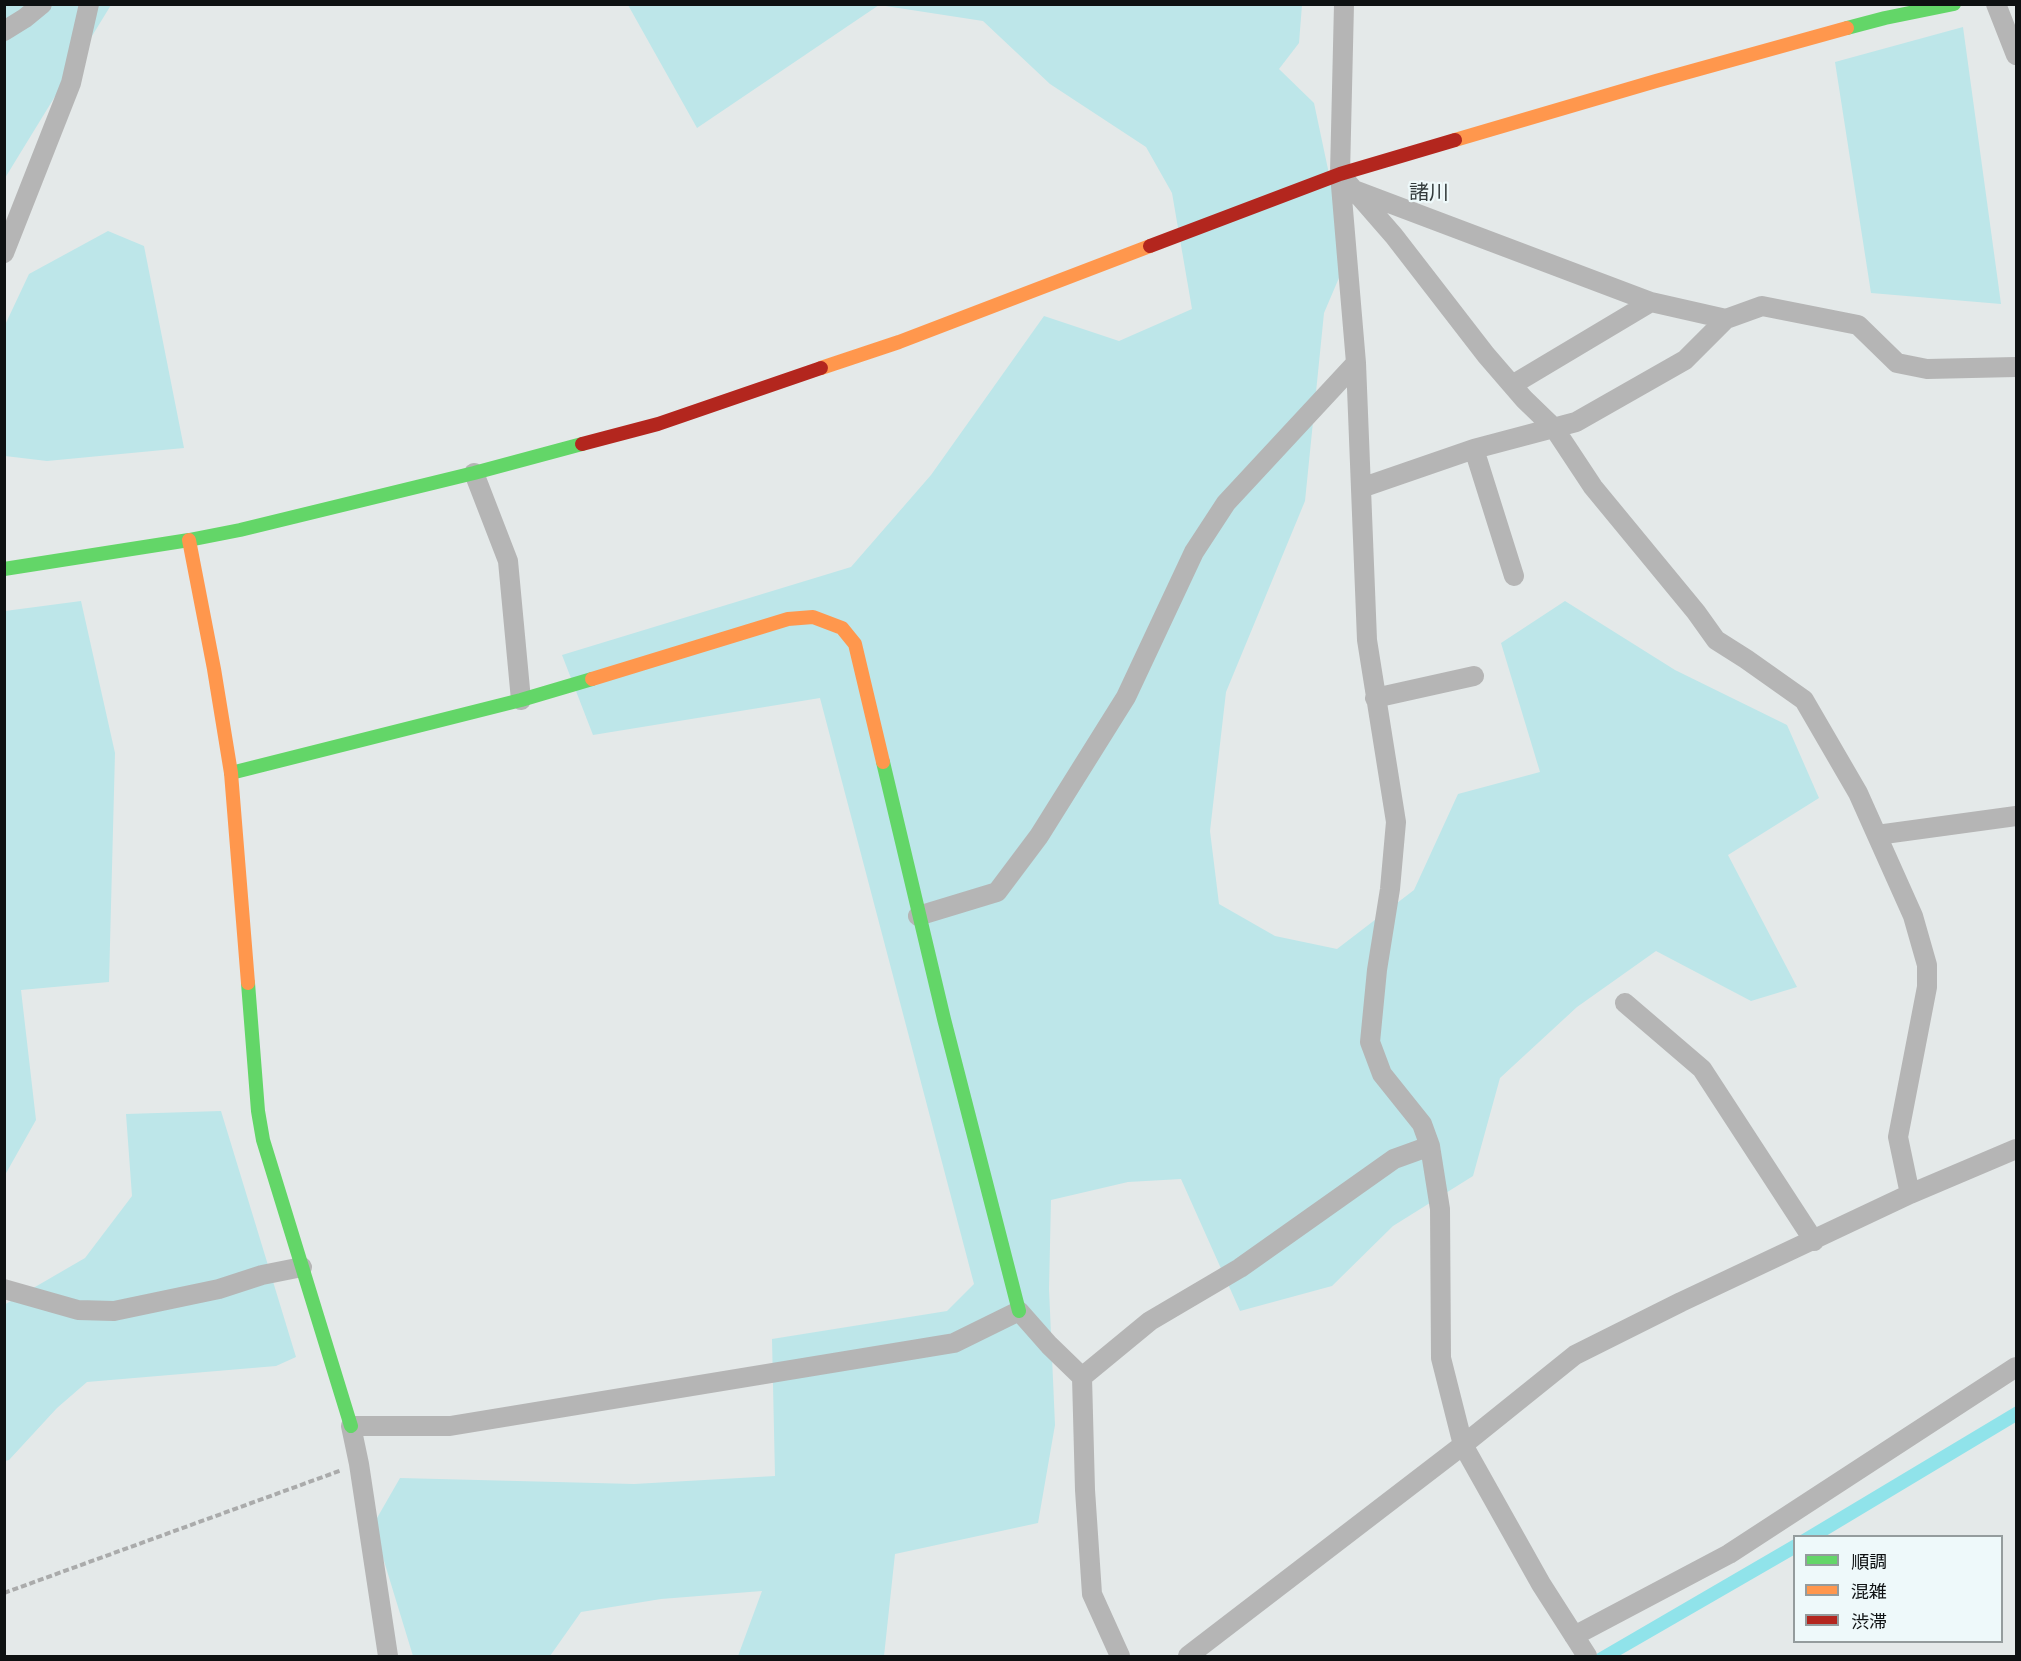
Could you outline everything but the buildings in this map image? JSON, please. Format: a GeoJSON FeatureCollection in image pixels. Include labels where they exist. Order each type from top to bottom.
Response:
{"type":"FeatureCollection","features":[{"type":"Feature","properties":{"kind":"street"},"geometry":{"type":"LineString","coordinates":[[4,32],[42,4]]}},
{"type":"Feature","properties":{"kind":"street"},"geometry":{"type":"LineString","coordinates":[[4,253],[71,83],[89,4]]}},
{"type":"Feature","properties":{"kind":"street"},"geometry":{"type":"LineString","coordinates":[[1344,4],[1340,174],[1356,363],[1367,640],[1396,822],[1390,889],[1377,970],[1370,1042],[1382,1074],[1422,1124],[1430,1146],[1440,1209],[1441,1358],[1463,1445],[1541,1584],[1587,1656]]}},
{"type":"Feature","properties":{"kind":"street"},"geometry":{"type":"LineString","coordinates":[[4,569],[240,530],[474,473],[658,424],[899,342],[1340,174],[1656,81],[1885,18],[1954,4]]}},
{"type":"Feature","properties":{"kind":"street"},"geometry":{"type":"LineString","coordinates":[[1996,4],[2016,55]]}},
{"type":"Feature","properties":{"kind":"street"},"geometry":{"type":"LineString","coordinates":[[1340,174],[1394,237],[1512,385],[1554,428],[1593,488],[1696,612],[1716,640],[1804,700],[1858,793],[1913,916],[1927,965],[1927,987],[1898,1137],[1910,1194]]}},
{"type":"Feature","properties":{"kind":"street"},"geometry":{"type":"LineString","coordinates":[[1354,190],[1651,302],[1726,319]]}},
{"type":"Feature","properties":{"kind":"street"},"geometry":{"type":"LineString","coordinates":[[1512,385],[1651,302]]}},
{"type":"Feature","properties":{"kind":"street"},"geometry":{"type":"LineString","coordinates":[[1361,488],[1474,449],[1576,422],[1684,360],[1726,319],[1762,306],[1858,325],[1897,363],[1927,369],[2016,368]]}},
{"type":"Feature","properties":{"kind":"street"},"geometry":{"type":"LineString","coordinates":[[918,916],[997,892],[1039,836],[1126,697],[1194,552],[1226,503],[1356,363]]}},
{"type":"Feature","properties":{"kind":"street"},"geometry":{"type":"LineString","coordinates":[[1474,449],[1514,576]]}},
{"type":"Feature","properties":{"kind":"street"},"geometry":{"type":"LineString","coordinates":[[474,473],[508,561],[522,700]]}},
{"type":"Feature","properties":{"kind":"street"},"geometry":{"type":"LineString","coordinates":[[189,540],[231,773],[258,1111],[263,1140],[351,1426],[359,1464],[388,1656]]}},
{"type":"Feature","properties":{"kind":"street"},"geometry":{"type":"LineString","coordinates":[[231,773],[522,700],[788,620],[813,617],[842,628],[855,644],[918,916],[1019,1311],[1082,1377],[1085,1490],[1092,1594],[1120,1656]]}},
{"type":"Feature","properties":{"kind":"street"},"geometry":{"type":"LineString","coordinates":[[1375,698],[1474,676]]}},
{"type":"Feature","properties":{"kind":"street"},"geometry":{"type":"LineString","coordinates":[[1877,835],[2016,816]]}},
{"type":"Feature","properties":{"kind":"street"},"geometry":{"type":"LineString","coordinates":[[1625,1003],[1701,1069],[1814,1241]]}},
{"type":"Feature","properties":{"kind":"street"},"geometry":{"type":"LineString","coordinates":[[1082,1377],[1150,1321],[1240,1268],[1394,1160],[1430,1146]]}},
{"type":"Feature","properties":{"kind":"street"},"geometry":{"type":"LineString","coordinates":[[1188,1656],[1463,1445],[1575,1355],[1681,1302],[1910,1194],[2016,1149]]}},
{"type":"Feature","properties":{"kind":"street"},"geometry":{"type":"LineString","coordinates":[[4,1289],[78,1310],[114,1311],[302,1267]]}},
{"type":"Feature","properties":{"kind":"street"},"geometry":{"type":"LineString","coordinates":[[351,1426],[450,1426],[954,1343],[1019,1311]]}},
{"type":"Feature","properties":{"kind":"street"},"geometry":{"type":"LineString","coordinates":[[1574,1636],[1729,1554],[2016,1368]]}},
{"type":"Feature","properties":{"kind":"path"},"geometry":{"type":"LineString","coordinates":[[4,1593],[359,1464]]}},
{"type":"Feature","properties":{"kind":"shaded area"},"geometry":{"type":"Polygon","coordinates":[[[5,5],[111,5],[5,178],[5,5]]]}},
{"type":"Feature","properties":{"kind":"shaded area"},"geometry":{"type":"Polygon","coordinates":[[[628,5],[879,5],[697,128],[628,5]]]}},
{"type":"Feature","properties":{"kind":"shaded area"},"geometry":{"type":"Polygon","coordinates":[[[879,5],[1302,5],[1299,43],[1279,69],[1314,103],[1347,259],[1324,313],[1305,501],[1226,692],[1210,831],[1219,904],[1275,936],[1337,949],[1414,890],[1458,794],[1540,772],[1501,643],[1565,601],[1675,670],[1787,725],[1819,798],[1728,855],[1797,987],[1751,1001],[1656,951],[1577,1007],[1500,1078],[1473,1176],[1393,1226],[1332,1286],[1240,1311],[1181,1179],[1128,1182],[1051,1200],[1049,1289],[1055,1425],[1038,1523],[895,1554],[884,1656],[738,1656],[762,1591],[661,1599],[581,1612],[550,1656],[413,1656],[373,1525],[400,1478],[634,1484],[775,1476],[772,1339],[947,1311],[974,1284],[820,698],[593,735],[562,655],[851,567],[931,475],[1044,316],[1119,341],[1192,309],[1172,193],[1146,147],[1050,84],[983,21],[879,5]]]}},
{"type":"Feature","properties":{"kind":"shaded area"},"geometry":{"type":"Polygon","coordinates":[[[1963,27],[2001,304],[1871,293],[1835,62],[1963,27]]]}},
{"type":"Feature","properties":{"kind":"shaded area"},"geometry":{"type":"Polygon","coordinates":[[[108,231],[144,246],[184,448],[47,461],[5,456],[5,325],[29,274],[108,231]]]}},
{"type":"Feature","properties":{"kind":"shaded area"},"geometry":{"type":"Polygon","coordinates":[[[81,601],[115,753],[109,982],[21,990],[36,1120],[5,1175],[5,611],[81,601]]]}},
{"type":"Feature","properties":{"kind":"shaded area"},"geometry":{"type":"Polygon","coordinates":[[[221,1111],[296,1357],[276,1366],[87,1382],[57,1408],[9,1460],[5,1461],[4,1305],[85,1258],[132,1196],[126,1114],[221,1111]]]}},
{"type":"Feature","properties":{"kind":"water"},"geometry":{"type":"Polygon","coordinates":[[[2016,1406],[2016,1422],[1828,1535],[1801,1535],[2016,1406]]]}},
{"type":"Feature","properties":{"kind":"water"},"geometry":{"type":"Polygon","coordinates":[[[1793,1540],[1793,1556],[1619,1656],[1593,1656],[1793,1540]]]}},
{"type":"Feature","properties":{"kind":"traffic: fast"},"geometry":{"type":"LineString","coordinates":[[1847,28],[1954,4]]}},
{"type":"Feature","properties":{"kind":"traffic: fast"},"geometry":{"type":"LineString","coordinates":[[4,569],[240,530],[582,444]]}},
{"type":"Feature","properties":{"kind":"traffic: fast"},"geometry":{"type":"LineString","coordinates":[[231,773],[521,700],[592,679]]}},
{"type":"Feature","properties":{"kind":"traffic: fast"},"geometry":{"type":"LineString","coordinates":[[883,762],[944,1019],[1019,1311]]}},
{"type":"Feature","properties":{"kind":"traffic: fast"},"geometry":{"type":"LineString","coordinates":[[248,983],[258,1111],[263,1140],[351,1426]]}},
{"type":"Feature","properties":{"kind":"traffic: slow"},"geometry":{"type":"LineString","coordinates":[[1455,140],[1847,28]]}},
{"type":"Feature","properties":{"kind":"traffic: slow"},"geometry":{"type":"LineString","coordinates":[[821,368],[899,342],[1150,246]]}},
{"type":"Feature","properties":{"kind":"traffic: slow"},"geometry":{"type":"LineString","coordinates":[[189,540],[231,773],[248,983]]}},
{"type":"Feature","properties":{"kind":"traffic: slow"},"geometry":{"type":"LineString","coordinates":[[592,679],[788,619],[813,617],[842,628],[855,644],[883,762]]}},
{"type":"Feature","properties":{"kind":"traffic: jam"},"geometry":{"type":"LineString","coordinates":[[1150,246],[1340,174],[1455,140]]}},
{"type":"Feature","properties":{"kind":"traffic: jam"},"geometry":{"type":"LineString","coordinates":[[582,444],[658,424],[821,368]]}},
{"type":"Feature","properties":{"kind":"district","name":"諸川"},"geometry":{"type":"Point","coordinates":[1429,193]}}]}
